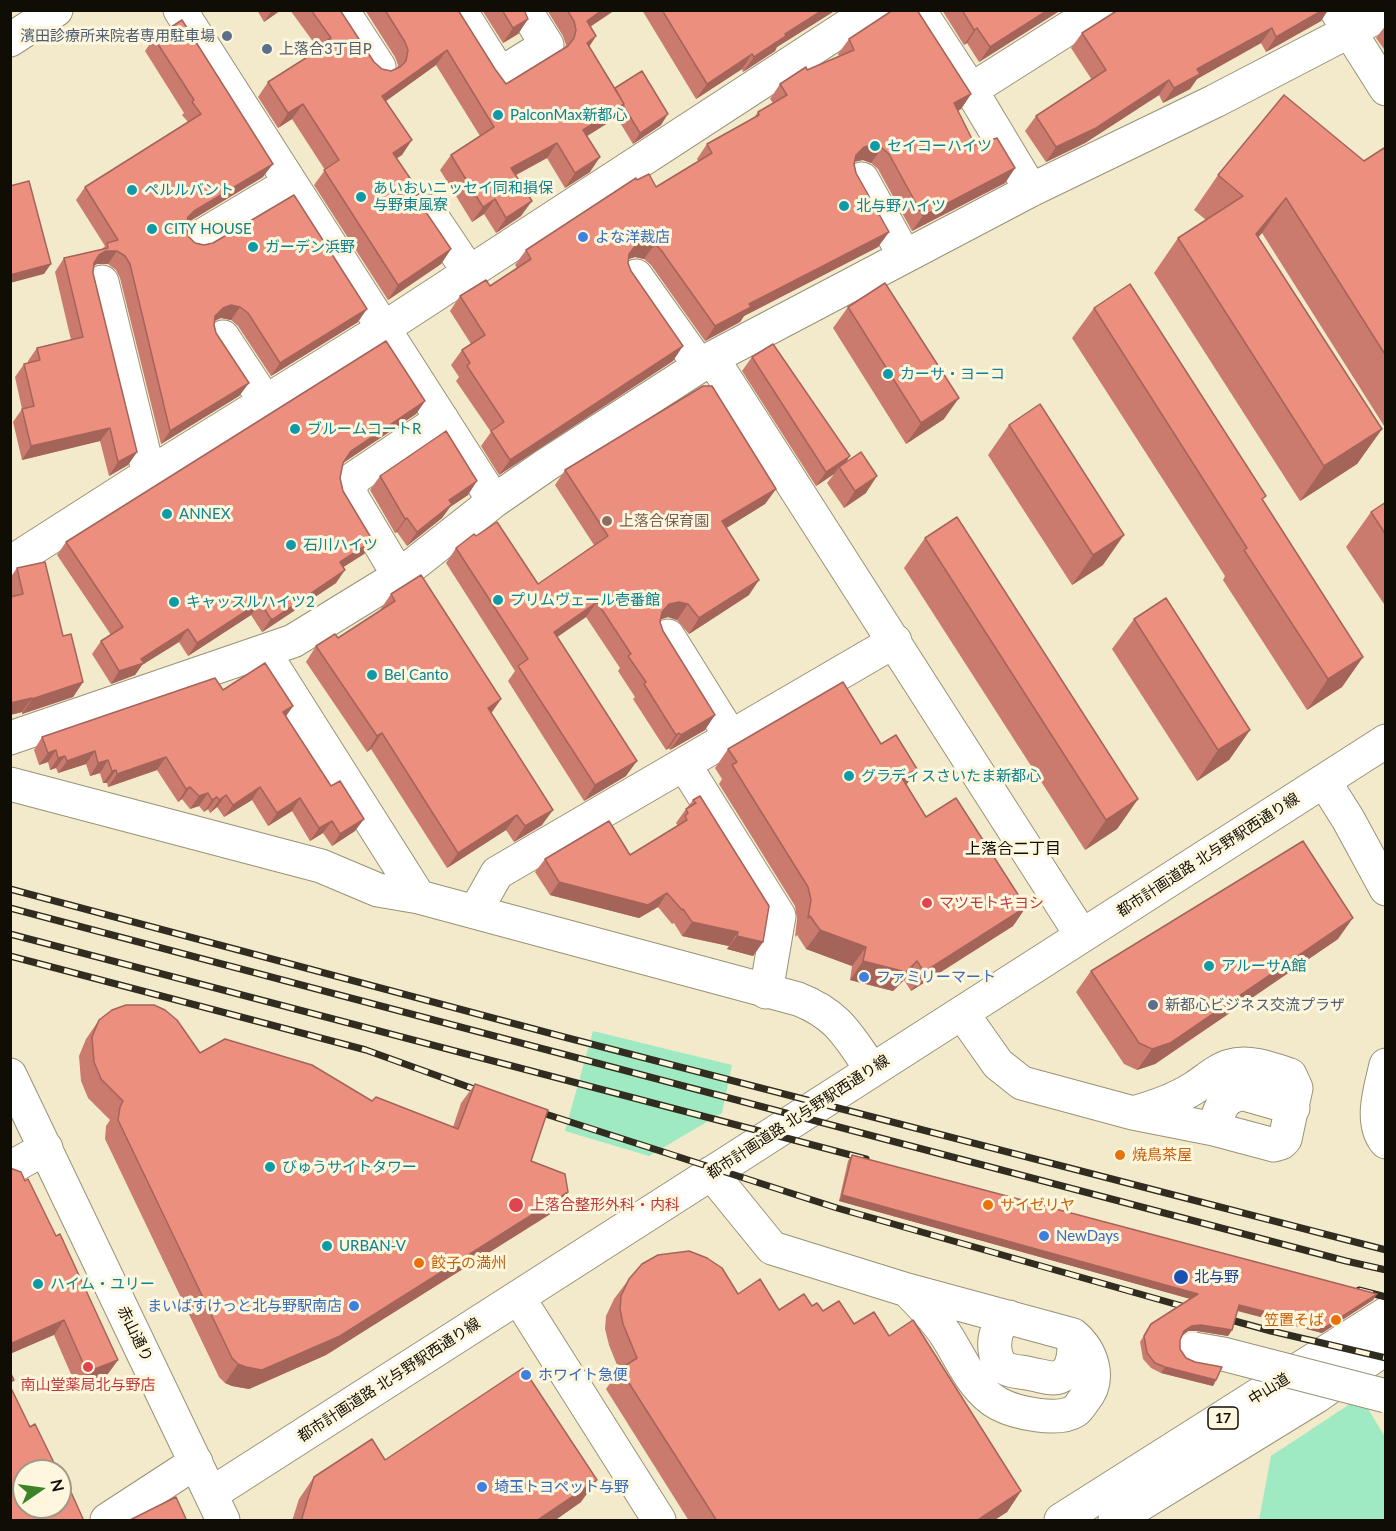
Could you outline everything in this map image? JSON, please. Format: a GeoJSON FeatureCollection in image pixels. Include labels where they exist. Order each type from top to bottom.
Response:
{"type":"FeatureCollection","features":[{"type":"Feature","properties":{"kind":"main road"},"geometry":{"type":"LineString","coordinates":[[180,10],[494,501]]}},
{"type":"Feature","properties":{"kind":"main road"},"geometry":{"type":"LineString","coordinates":[[342,10],[379,67]]}},
{"type":"Feature","properties":{"kind":"main road"},"geometry":{"type":"LineString","coordinates":[[460,10],[500,74],[547,45],[525,10]]}},
{"type":"Feature","properties":{"kind":"main road"},"geometry":{"type":"LineString","coordinates":[[10,563],[384,328],[872,10]]}},
{"type":"Feature","properties":{"kind":"main road"},"geometry":{"type":"LineString","coordinates":[[919,10],[1031,189]]}},
{"type":"Feature","properties":{"kind":"main road"},"geometry":{"type":"LineString","coordinates":[[971,90],[1097,10]]}},
{"type":"Feature","properties":{"kind":"main road"},"geometry":{"type":"LineString","coordinates":[[10,738],[293,641],[399,576],[494,501],[706,362],[1031,189],[1215,101],[1342,20],[1386,12]]}},
{"type":"Feature","properties":{"kind":"main road"},"geometry":{"type":"LineString","coordinates":[[10,40],[42,14]]}},
{"type":"Feature","properties":{"kind":"main road"},"geometry":{"type":"LineString","coordinates":[[1342,20],[1386,89]]}},
{"type":"Feature","properties":{"kind":"main road"},"geometry":{"type":"LineString","coordinates":[[862,179],[904,255]]}},
{"type":"Feature","properties":{"kind":"main road"},"geometry":{"type":"LineString","coordinates":[[195,240],[290,183]]}},
{"type":"Feature","properties":{"kind":"main road"},"geometry":{"type":"LineString","coordinates":[[428,211],[469,272]]}},
{"type":"Feature","properties":{"kind":"main road"},"geometry":{"type":"LineString","coordinates":[[636,276],[706,362],[895,641],[1082,936]]}},
{"type":"Feature","properties":{"kind":"main road"},"geometry":{"type":"LineString","coordinates":[[102,282],[149,474]]}},
{"type":"Feature","properties":{"kind":"main road"},"geometry":{"type":"LineString","coordinates":[[223,337],[265,401]]}},
{"type":"Feature","properties":{"kind":"main road"},"geometry":{"type":"LineString","coordinates":[[399,576],[350,494],[353,479],[442,419]]}},
{"type":"Feature","properties":{"kind":"main road"},"geometry":{"type":"LineString","coordinates":[[668,636],[731,737]]}},
{"type":"Feature","properties":{"kind":"main road"},"geometry":{"type":"LineString","coordinates":[[475,912],[497,873],[895,641]]}},
{"type":"Feature","properties":{"kind":"main road"},"geometry":{"type":"LineString","coordinates":[[264,652],[419,897]]}},
{"type":"Feature","properties":{"kind":"main road","name":"都市計画道路 北与野駅西通り線"},"geometry":{"type":"LineString","coordinates":[[217,1507],[518,1297],[1386,741]]}},
{"type":"Feature","properties":{"kind":"main road"},"geometry":{"type":"LineString","coordinates":[[684,764],[779,916],[766,992]]}},
{"type":"Feature","properties":{"kind":"main road"},"geometry":{"type":"LineString","coordinates":[[1324,781],[1348,819],[1368,860],[1386,889]]}},
{"type":"Feature","properties":{"kind":"main road"},"geometry":{"type":"LineString","coordinates":[[10,784],[321,866],[378,890],[419,897],[798,999],[817,1006],[840,1025],[872,1070]]}},
{"type":"Feature","properties":{"kind":"main road"},"geometry":{"type":"LineString","coordinates":[[1348,819],[1386,861]]}},
{"type":"Feature","properties":{"kind":"main road"},"geometry":{"type":"LineString","coordinates":[[962,1012],[998,1064],[1023,1083],[1133,1113],[1214,1129],[1220,1107],[1228,1098],[1244,1094],[1293,1108],[1296,1088],[1290,1075],[1246,1064],[1229,1066],[1165,1104],[1133,1113]]}},
{"type":"Feature","properties":{"kind":"main road"},"geometry":{"type":"LineString","coordinates":[[1385,1070],[1377,1122],[1382,1138],[1386,1142]]}},
{"type":"Feature","properties":{"kind":"main road","name":"赤山通り"},"geometry":{"type":"LineString","coordinates":[[10,1075],[217,1507]]}},
{"type":"Feature","properties":{"kind":"main road"},"geometry":{"type":"LineString","coordinates":[[10,1168],[46,1149]]}},
{"type":"Feature","properties":{"kind":"main road"},"geometry":{"type":"LineString","coordinates":[[711,1173],[772,1248],[907,1290],[1073,1335],[1088,1351],[1093,1368],[1093,1382],[1087,1397],[1075,1411],[1059,1415],[1045,1416],[1020,1412],[998,1404],[980,1389],[932,1315],[907,1290]]}},
{"type":"Feature","properties":{"kind":"main road"},"geometry":{"type":"LineString","coordinates":[[518,1297],[659,1521]]}},
{"type":"Feature","properties":{"kind":"main road","name":"中山道"},"geometry":{"type":"LineString","coordinates":[[1115,1521],[1317,1396],[1366,1349],[1386,1314]]}},
{"type":"Feature","properties":{"kind":"main road"},"geometry":{"type":"LineString","coordinates":[[1009,1317],[999,1327],[994,1345],[998,1361],[1006,1369],[1050,1378],[1059,1377],[1069,1369],[1075,1346],[1073,1335]]}},
{"type":"Feature","properties":{"kind":"main road"},"geometry":{"type":"LineString","coordinates":[[1194,1349],[1223,1354],[1386,1396]]}},
{"type":"Feature","properties":{"kind":"main road"},"geometry":{"type":"LineString","coordinates":[[1366,1349],[1386,1396]]}},
{"type":"Feature","properties":{"kind":"main road","name":"中山道"},"geometry":{"type":"LineString","coordinates":[[1061,1521],[1366,1349]]}},
{"type":"Feature","properties":{"kind":"main road"},"geometry":{"type":"LineString","coordinates":[[106,1521],[196,1462]]}},
{"type":"Feature","properties":{"kind":"green space"},"geometry":{"type":"Polygon","coordinates":[[[593,1031],[732,1065],[722,1113],[649,1156],[565,1131],[593,1031]]]}},
{"type":"Feature","properties":{"kind":"green space"},"geometry":{"type":"Polygon","coordinates":[[[1350,1404],[1368,1409],[1385,1437],[1385,1520],[1259,1520],[1271,1456],[1350,1404]]]}},
{"type":"Feature","properties":{"kind":"building"},"geometry":{"type":"Polygon","coordinates":[[[311,10],[340,10],[374,62],[382,69],[391,71],[406,61],[408,50],[385,10],[458,10],[506,84],[568,46],[576,30],[574,21],[567,10],[602,10],[587,21],[596,36],[587,43],[624,104],[583,130],[600,157],[575,173],[557,143],[511,168],[532,201],[506,218],[495,199],[483,207],[451,155],[494,127],[447,50],[382,96],[412,140],[393,153],[420,193],[415,196],[451,249],[398,285],[324,170],[339,160],[303,104],[288,113],[268,82],[309,56],[307,53],[331,38],[311,10]]]}},
{"type":"Feature","properties":{"kind":"building"},"geometry":{"type":"Polygon","coordinates":[[[502,10],[524,10],[528,19],[513,28],[502,10]]]}},
{"type":"Feature","properties":{"kind":"building"},"geometry":{"type":"Polygon","coordinates":[[[662,10],[823,10],[754,57],[752,54],[707,84],[662,10]]]}},
{"type":"Feature","properties":{"kind":"building"},"geometry":{"type":"Polygon","coordinates":[[[893,10],[917,10],[971,94],[954,103],[975,145],[997,138],[1015,168],[923,216],[889,154],[873,145],[864,147],[856,155],[854,164],[856,173],[889,232],[749,304],[751,307],[715,326],[661,250],[655,244],[645,242],[636,245],[629,254],[628,263],[631,271],[683,346],[510,460],[491,431],[504,422],[467,366],[470,363],[462,350],[485,335],[460,296],[486,280],[490,286],[531,259],[526,250],[636,178],[637,180],[649,174],[656,187],[712,153],[707,144],[759,115],[758,112],[787,95],[780,84],[806,67],[807,70],[854,50],[849,39],[893,10]]]}},
{"type":"Feature","properties":{"kind":"building"},"geometry":{"type":"Polygon","coordinates":[[[962,10],[1048,10],[990,47],[977,28],[974,30],[962,10]]]}},
{"type":"Feature","properties":{"kind":"building"},"geometry":{"type":"Polygon","coordinates":[[[1118,10],[1323,10],[1276,37],[1272,28],[1197,69],[1200,74],[1174,88],[1169,80],[1096,128],[1056,147],[1036,116],[1106,70],[1082,33],[1118,10]]]}},
{"type":"Feature","properties":{"kind":"building"},"geometry":{"type":"Polygon","coordinates":[[[182,20],[273,164],[194,211],[188,217],[186,226],[189,237],[195,243],[204,245],[213,243],[294,195],[367,309],[280,363],[248,313],[240,307],[231,305],[223,308],[215,316],[216,333],[249,383],[170,431],[130,264],[125,256],[117,251],[106,251],[99,255],[94,263],[93,273],[137,452],[118,462],[110,428],[31,446],[22,409],[34,406],[24,364],[40,360],[37,348],[83,337],[64,258],[108,248],[107,243],[118,240],[85,187],[201,114],[154,38],[182,20]]]}},
{"type":"Feature","properties":{"kind":"building"},"geometry":{"type":"Polygon","coordinates":[[[642,71],[668,114],[640,133],[615,88],[642,71]]]}},
{"type":"Feature","properties":{"kind":"building"},"geometry":{"type":"Polygon","coordinates":[[[1284,95],[1364,161],[1384,148],[1386,150],[1386,356],[1286,198],[1256,234],[1382,429],[1324,466],[1178,238],[1243,196],[1218,175],[1284,95]]]}},
{"type":"Feature","properties":{"kind":"building"},"geometry":{"type":"Polygon","coordinates":[[[29,181],[51,264],[10,275],[10,186],[29,181]]]}},
{"type":"Feature","properties":{"kind":"building"},"geometry":{"type":"Polygon","coordinates":[[[885,283],[959,398],[921,423],[848,307],[885,283]]]}},
{"type":"Feature","properties":{"kind":"building"},"geometry":{"type":"Polygon","coordinates":[[[1130,284],[1266,496],[1262,499],[1363,657],[1328,679],[1244,550],[1247,548],[1094,308],[1130,284]]]}},
{"type":"Feature","properties":{"kind":"building"},"geometry":{"type":"Polygon","coordinates":[[[386,341],[425,401],[351,451],[343,463],[340,478],[343,491],[373,541],[340,562],[345,570],[273,619],[260,602],[197,643],[188,629],[141,659],[144,663],[119,671],[101,641],[123,627],[66,542],[386,341]]]}},
{"type":"Feature","properties":{"kind":"building"},"geometry":{"type":"Polygon","coordinates":[[[773,344],[850,456],[826,472],[752,357],[773,344]]]}},
{"type":"Feature","properties":{"kind":"building"},"geometry":{"type":"Polygon","coordinates":[[[703,386],[712,386],[776,489],[722,521],[759,580],[699,618],[688,604],[679,602],[669,604],[662,612],[660,622],[663,631],[715,715],[681,735],[679,733],[676,735],[644,684],[646,682],[628,656],[631,654],[597,602],[554,632],[637,761],[595,785],[518,666],[528,659],[456,548],[474,534],[476,536],[497,522],[538,584],[608,536],[565,470],[703,386]]]}},
{"type":"Feature","properties":{"kind":"building"},"geometry":{"type":"Polygon","coordinates":[[[1040,404],[1124,535],[1093,555],[1009,425],[1040,404]]]}},
{"type":"Feature","properties":{"kind":"building"},"geometry":{"type":"Polygon","coordinates":[[[446,431],[477,481],[449,500],[452,504],[417,532],[407,518],[405,519],[380,476],[446,431]]]}},
{"type":"Feature","properties":{"kind":"building"},"geometry":{"type":"Polygon","coordinates":[[[861,452],[877,476],[855,491],[839,467],[861,452]]]}},
{"type":"Feature","properties":{"kind":"building"},"geometry":{"type":"Polygon","coordinates":[[[1386,502],[1386,535],[1371,512],[1386,502]]]}},
{"type":"Feature","properties":{"kind":"building"},"geometry":{"type":"Polygon","coordinates":[[[957,517],[1138,799],[1106,820],[925,538],[957,517]]]}},
{"type":"Feature","properties":{"kind":"building"},"geometry":{"type":"Polygon","coordinates":[[[45,562],[63,636],[71,634],[83,682],[32,699],[10,703],[10,597],[23,594],[17,568],[45,562]]]}},
{"type":"Feature","properties":{"kind":"building"},"geometry":{"type":"Polygon","coordinates":[[[421,575],[501,699],[488,708],[553,810],[525,826],[517,815],[458,853],[382,733],[377,736],[316,646],[335,634],[338,638],[395,601],[391,594],[421,575]]]}},
{"type":"Feature","properties":{"kind":"building"},"geometry":{"type":"Polygon","coordinates":[[[1166,598],[1250,730],[1218,750],[1134,619],[1166,598]]]}},
{"type":"Feature","properties":{"kind":"building"},"geometry":{"type":"Polygon","coordinates":[[[265,663],[293,706],[283,712],[331,786],[340,781],[364,819],[340,834],[332,821],[319,828],[300,798],[277,813],[260,787],[233,805],[226,795],[219,800],[217,797],[212,800],[208,793],[199,796],[190,787],[186,789],[166,757],[117,774],[116,770],[112,771],[108,760],[98,763],[95,751],[67,761],[65,756],[58,758],[56,750],[48,753],[42,737],[215,678],[223,690],[265,663]]]}},
{"type":"Feature","properties":{"kind":"building"},"geometry":{"type":"Polygon","coordinates":[[[843,682],[881,744],[896,735],[917,769],[902,778],[926,817],[956,798],[1026,907],[924,972],[917,961],[906,972],[863,961],[866,947],[820,930],[810,916],[808,918],[811,900],[808,887],[732,765],[737,762],[728,749],[843,682]]]}},
{"type":"Feature","properties":{"kind":"building"},"geometry":{"type":"Polygon","coordinates":[[[700,796],[769,906],[763,942],[737,936],[738,932],[692,922],[667,893],[648,905],[559,882],[545,859],[609,821],[630,855],[687,820],[686,809],[696,803],[693,800],[700,796]]]}},
{"type":"Feature","properties":{"kind":"building","name":"アルーサA館"},"geometry":{"type":"Polygon","coordinates":[[[1303,841],[1353,918],[1170,1043],[1152,1049],[1139,1043],[1091,971],[1303,841]]]}},
{"type":"Feature","properties":{"kind":"building","name":"URBAN-V"},"geometry":{"type":"Polygon","coordinates":[[[126,1005],[154,1005],[165,1010],[177,1020],[200,1053],[225,1039],[312,1065],[372,1101],[376,1097],[458,1129],[475,1084],[548,1110],[531,1161],[565,1174],[568,1192],[340,1336],[262,1370],[238,1364],[232,1358],[118,1120],[123,1101],[101,1079],[94,1062],[92,1037],[99,1020],[112,1010],[126,1005]]]}},
{"type":"Feature","properties":{"kind":"building"},"geometry":{"type":"Polygon","coordinates":[[[852,1155],[1377,1294],[1326,1327],[1239,1305],[1232,1330],[1201,1325],[1192,1326],[1184,1331],[1180,1340],[1180,1349],[1186,1358],[1222,1367],[1216,1380],[1165,1367],[1155,1363],[1147,1353],[1144,1336],[1151,1324],[1198,1294],[842,1195],[852,1155]]]}},
{"type":"Feature","properties":{"kind":"building"},"geometry":{"type":"Polygon","coordinates":[[[10,1168],[21,1172],[25,1181],[28,1179],[56,1236],[60,1234],[118,1360],[87,1372],[64,1320],[10,1344],[10,1168]]]}},
{"type":"Feature","properties":{"kind":"building"},"geometry":{"type":"Polygon","coordinates":[[[689,1251],[707,1258],[722,1268],[738,1294],[760,1279],[779,1310],[804,1294],[812,1306],[817,1303],[823,1311],[839,1301],[854,1324],[874,1312],[889,1336],[913,1320],[1021,1491],[976,1521],[717,1521],[620,1369],[637,1358],[623,1324],[620,1309],[621,1296],[629,1279],[642,1264],[658,1255],[689,1251]]]}},
{"type":"Feature","properties":{"kind":"building"},"geometry":{"type":"Polygon","coordinates":[[[523,1368],[597,1480],[536,1521],[304,1521],[302,1518],[314,1477],[372,1439],[385,1460],[523,1368]]]}},
{"type":"Feature","properties":{"kind":"building"},"geometry":{"type":"Polygon","coordinates":[[[10,1386],[30,1427],[35,1424],[52,1459],[12,1459],[12,1519],[72,1519],[72,1494],[84,1521],[10,1521],[10,1386]]]}},
{"type":"Feature","properties":{"kind":"building"},"geometry":{"type":"Polygon","coordinates":[[[176,1497],[187,1521],[128,1521],[176,1497]]]}},
{"type":"Feature","properties":{"kind":"railway"},"geometry":{"type":"LineString","coordinates":[[10,889],[564,1037],[1386,1250]]}},
{"type":"Feature","properties":{"kind":"railway"},"geometry":{"type":"LineString","coordinates":[[10,908],[1386,1270]]}},
{"type":"Feature","properties":{"kind":"railway"},"geometry":{"type":"LineString","coordinates":[[10,934],[866,1159]]}},
{"type":"Feature","properties":{"kind":"railway"},"geometry":{"type":"LineString","coordinates":[[10,956],[366,1050],[488,1094]]}},
{"type":"Feature","properties":{"kind":"railway"},"geometry":{"type":"LineString","coordinates":[[530,1109],[837,1208],[1196,1310]]}},
{"type":"Feature","properties":{"kind":"railway"},"geometry":{"type":"LineString","coordinates":[[1359,1290],[1386,1297]]}},
{"type":"Feature","properties":{"kind":"railway"},"geometry":{"type":"LineString","coordinates":[[1220,1317],[1386,1358]]}},
{"type":"Feature","properties":{"kind":"place","name":"濱田診療所来院者専用駐車場"},"geometry":{"type":"Point","coordinates":[227,36]}},
{"type":"Feature","properties":{"kind":"place","name":"上落合3丁目P"},"geometry":{"type":"Point","coordinates":[267,49]}},
{"type":"Feature","properties":{"kind":"place","name":"PalconMax新都心"},"geometry":{"type":"Point","coordinates":[498,115]}},
{"type":"Feature","properties":{"kind":"place","name":"セイコーハイツ"},"geometry":{"type":"Point","coordinates":[875,146]}},
{"type":"Feature","properties":{"kind":"place","name":"ペルルバント"},"geometry":{"type":"Point","coordinates":[132,190]}},
{"type":"Feature","properties":{"kind":"place","name":"あいおいニッセイ同和損保 与野東風寮"},"geometry":{"type":"Point","coordinates":[361,197]}},
{"type":"Feature","properties":{"kind":"place","name":"北与野ハイツ"},"geometry":{"type":"Point","coordinates":[844,206]}},
{"type":"Feature","properties":{"kind":"place","name":"CITY HOUSE"},"geometry":{"type":"Point","coordinates":[152,229]}},
{"type":"Feature","properties":{"kind":"place","name":"よな洋裁店"},"geometry":{"type":"Point","coordinates":[583,237]}},
{"type":"Feature","properties":{"kind":"place","name":"ガーデン浜野"},"geometry":{"type":"Point","coordinates":[253,247]}},
{"type":"Feature","properties":{"kind":"place","name":"カーサ・ヨーコ"},"geometry":{"type":"Point","coordinates":[888,374]}},
{"type":"Feature","properties":{"kind":"place","name":"ブルームコートR"},"geometry":{"type":"Point","coordinates":[295,429]}},
{"type":"Feature","properties":{"kind":"place","name":"ANNEX"},"geometry":{"type":"Point","coordinates":[167,514]}},
{"type":"Feature","properties":{"kind":"place","name":"上落合保育園"},"geometry":{"type":"Point","coordinates":[607,521]}},
{"type":"Feature","properties":{"kind":"place","name":"石川ハイツ"},"geometry":{"type":"Point","coordinates":[291,545]}},
{"type":"Feature","properties":{"kind":"place","name":"プリムヴェール壱番館"},"geometry":{"type":"Point","coordinates":[498,600]}},
{"type":"Feature","properties":{"kind":"place","name":"キャッスルハイツ2"},"geometry":{"type":"Point","coordinates":[174,602]}},
{"type":"Feature","properties":{"kind":"place","name":"Bel Canto"},"geometry":{"type":"Point","coordinates":[372,675]}},
{"type":"Feature","properties":{"kind":"place","name":"グラディスさいたま新都心"},"geometry":{"type":"Point","coordinates":[849,776]}},
{"type":"Feature","properties":{"kind":"place","name":"マツモトキヨシ"},"geometry":{"type":"Point","coordinates":[927,903]}},
{"type":"Feature","properties":{"kind":"place","name":"アルーサA館"},"geometry":{"type":"Point","coordinates":[1209,966]}},
{"type":"Feature","properties":{"kind":"place","name":"ファミリーマート"},"geometry":{"type":"Point","coordinates":[864,977]}},
{"type":"Feature","properties":{"kind":"place","name":"新都心ビジネス交流プラザ"},"geometry":{"type":"Point","coordinates":[1153,1005]}},
{"type":"Feature","properties":{"kind":"place","name":"焼鳥茶屋"},"geometry":{"type":"Point","coordinates":[1120,1155]}},
{"type":"Feature","properties":{"kind":"place","name":"びゅうサイトタワー"},"geometry":{"type":"Point","coordinates":[270,1167]}},
{"type":"Feature","properties":{"kind":"place","name":"上落合整形外科・内科"},"geometry":{"type":"Point","coordinates":[516,1205]}},
{"type":"Feature","properties":{"kind":"place","name":"サイゼリヤ"},"geometry":{"type":"Point","coordinates":[988,1205]}},
{"type":"Feature","properties":{"kind":"place","name":"NewDays"},"geometry":{"type":"Point","coordinates":[1044,1236]}},
{"type":"Feature","properties":{"kind":"place","name":"URBAN-V"},"geometry":{"type":"Point","coordinates":[327,1246]}},
{"type":"Feature","properties":{"kind":"place","name":"餃子の満州"},"geometry":{"type":"Point","coordinates":[419,1263]}},
{"type":"Feature","properties":{"kind":"place","name":"北与野"},"geometry":{"type":"Point","coordinates":[1181,1277]}},
{"type":"Feature","properties":{"kind":"place","name":"ハイム・ユリー"},"geometry":{"type":"Point","coordinates":[38,1284]}},
{"type":"Feature","properties":{"kind":"place","name":"まいばすけっと北与野駅南店"},"geometry":{"type":"Point","coordinates":[354,1306]}},
{"type":"Feature","properties":{"kind":"place","name":"笠置そば"},"geometry":{"type":"Point","coordinates":[1336,1320]}},
{"type":"Feature","properties":{"kind":"place","name":"南山堂薬局北与野店"},"geometry":{"type":"Point","coordinates":[88,1367]}},
{"type":"Feature","properties":{"kind":"place","name":"ホワイト急便"},"geometry":{"type":"Point","coordinates":[526,1375]}},
{"type":"Feature","properties":{"kind":"place","name":"埼玉トヨペット与野"},"geometry":{"type":"Point","coordinates":[482,1487]}},
{"type":"Feature","properties":{"kind":"district","name":"上落合二丁目"},"geometry":{"type":"Point","coordinates":[1013,849]}}]}
